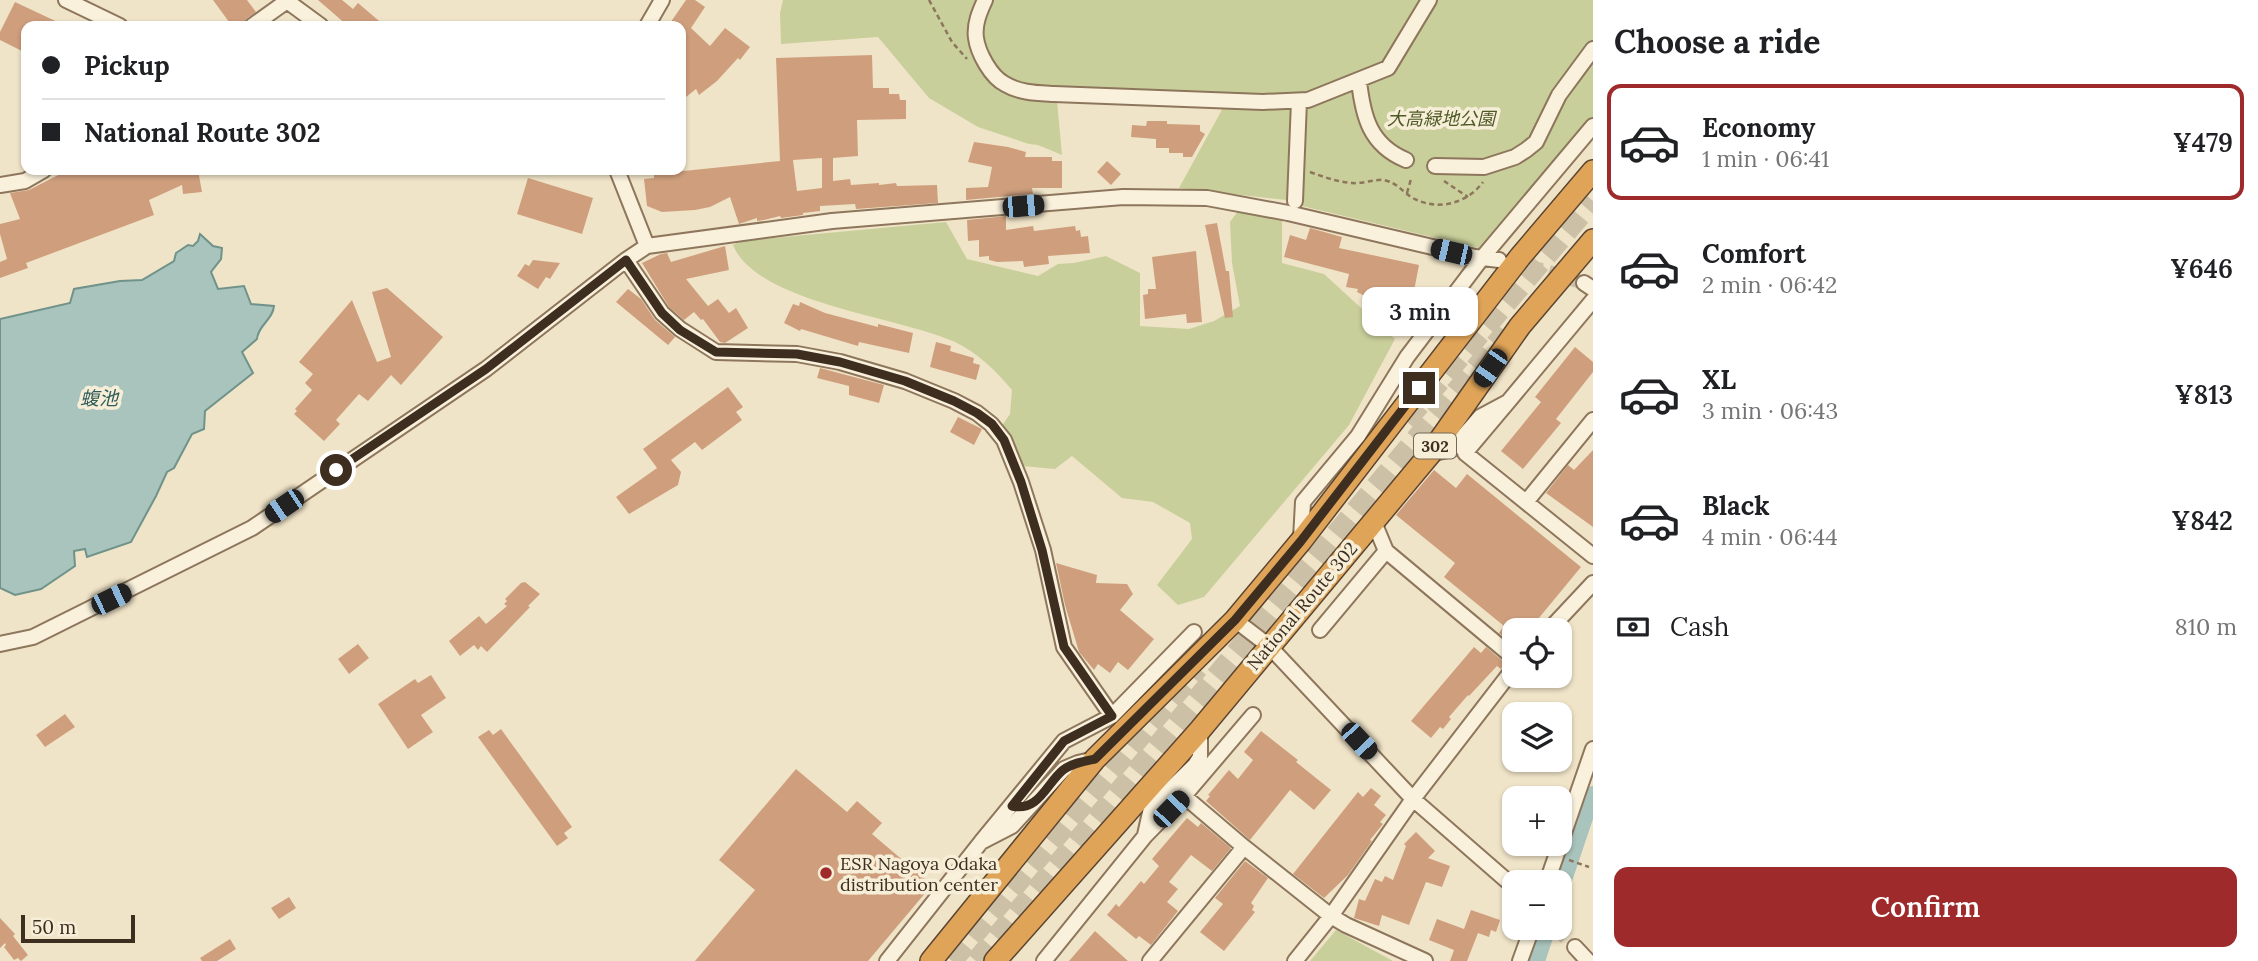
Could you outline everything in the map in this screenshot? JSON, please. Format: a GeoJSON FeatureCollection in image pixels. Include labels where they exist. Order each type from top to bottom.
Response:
{"type":"FeatureCollection","features":[{"type":"Feature","properties":{"kind":"highway","name":"302"},"geometry":{"type":"LineString","coordinates":[[931,961],[1095,759],[1235,620],[1301,541],[1520,257],[1593,171]]}},
{"type":"Feature","properties":{"kind":"highway","name":"National Route 302"},"geometry":{"type":"LineString","coordinates":[[995,961],[1200,730],[1430,454],[1520,326],[1593,240]]}},
{"type":"Feature","properties":{"kind":"street"},"geometry":{"type":"LineString","coordinates":[[66,0],[110,21]]}},
{"type":"Feature","properties":{"kind":"street"},"geometry":{"type":"LineString","coordinates":[[650,21],[662,0]]}},
{"type":"Feature","properties":{"kind":"street"},"geometry":{"type":"LineString","coordinates":[[985,0],[978,15],[976,38],[996,78],[1007,86],[1025,92],[1054,94],[1263,102],[1308,100],[1388,68],[1429,0]]}},
{"type":"Feature","properties":{"kind":"street"},"geometry":{"type":"LineString","coordinates":[[259,21],[286,1],[314,21]]}},
{"type":"Feature","properties":{"kind":"street"},"geometry":{"type":"LineString","coordinates":[[1435,166],[1491,166],[1515,157],[1536,142],[1559,95],[1593,49]]}},
{"type":"Feature","properties":{"kind":"street"},"geometry":{"type":"LineString","coordinates":[[1359,81],[1363,113],[1374,134],[1387,150],[1406,160]]}},
{"type":"Feature","properties":{"kind":"street"},"geometry":{"type":"LineString","coordinates":[[1295,201],[1299,101]]}},
{"type":"Feature","properties":{"kind":"street"},"geometry":{"type":"LineString","coordinates":[[1301,541],[1303,502],[1358,436],[1407,357],[1482,258],[1593,126]]}},
{"type":"Feature","properties":{"kind":"street"},"geometry":{"type":"LineString","coordinates":[[0,185],[25,181],[35,175]]}},
{"type":"Feature","properties":{"kind":"street"},"geometry":{"type":"LineString","coordinates":[[619,175],[647,246]]}},
{"type":"Feature","properties":{"kind":"street"},"geometry":{"type":"LineString","coordinates":[[0,644],[33,637],[252,528],[486,369],[647,246],[832,221],[1123,197],[1151,197],[1207,198],[1289,213],[1499,260]]}},
{"type":"Feature","properties":{"kind":"street"},"geometry":{"type":"LineString","coordinates":[[626,260],[662,313],[680,330],[716,352],[797,354],[840,362],[905,381],[954,401],[992,424],[1004,440],[1021,482],[1042,550],[1064,647],[1112,716]]}},
{"type":"Feature","properties":{"kind":"street"},"geometry":{"type":"LineString","coordinates":[[1593,300],[1465,453],[1593,556]]}},
{"type":"Feature","properties":{"kind":"street"},"geometry":{"type":"LineString","coordinates":[[1430,454],[1452,449],[1480,416],[1508,402]]}},
{"type":"Feature","properties":{"kind":"street"},"geometry":{"type":"LineString","coordinates":[[1526,502],[1593,420]]}},
{"type":"Feature","properties":{"kind":"street"},"geometry":{"type":"LineString","coordinates":[[1373,520],[1386,551],[1502,648]]}},
{"type":"Feature","properties":{"kind":"street"},"geometry":{"type":"LineString","coordinates":[[1320,630],[1386,551]]}},
{"type":"Feature","properties":{"kind":"street"},"geometry":{"type":"LineString","coordinates":[[1560,618],[1593,583]]}},
{"type":"Feature","properties":{"kind":"street"},"geometry":{"type":"LineString","coordinates":[[1235,620],[1269,646],[1413,799],[1502,877]]}},
{"type":"Feature","properties":{"kind":"street"},"geometry":{"type":"LineString","coordinates":[[887,961],[1064,741],[1112,716],[1194,632]]}},
{"type":"Feature","properties":{"kind":"street"},"geometry":{"type":"LineString","coordinates":[[1295,961],[1331,916],[1413,799],[1502,684]]}},
{"type":"Feature","properties":{"kind":"street"},"geometry":{"type":"LineString","coordinates":[[1044,961],[1145,836],[1184,796],[1253,715]]}},
{"type":"Feature","properties":{"kind":"street"},"geometry":{"type":"LineString","coordinates":[[1145,836],[1151,808],[1195,765],[1199,757],[1200,730]]}},
{"type":"Feature","properties":{"kind":"street"},"geometry":{"type":"LineString","coordinates":[[1572,809],[1593,749]]}},
{"type":"Feature","properties":{"kind":"street"},"geometry":{"type":"LineString","coordinates":[[981,842],[1012,826],[1064,769],[1095,759]]}},
{"type":"Feature","properties":{"kind":"street"},"geometry":{"type":"LineString","coordinates":[[1184,796],[1331,916],[1425,961]]}},
{"type":"Feature","properties":{"kind":"street"},"geometry":{"type":"LineString","coordinates":[[1012,806],[1022,808],[1035,802]]}},
{"type":"Feature","properties":{"kind":"street"},"geometry":{"type":"LineString","coordinates":[[1150,961],[1244,847]]}},
{"type":"Feature","properties":{"kind":"street"},"geometry":{"type":"LineString","coordinates":[[1520,961],[1528,940]]}},
{"type":"Feature","properties":{"kind":"street"},"geometry":{"type":"LineString","coordinates":[[1575,947],[1588,961]]}},
{"type":"Feature","properties":{"kind":"path"},"geometry":{"type":"LineString","coordinates":[[929,0],[952,42],[973,66],[996,78]]}},
{"type":"Feature","properties":{"kind":"path"},"geometry":{"type":"LineString","coordinates":[[1296,171],[1354,183],[1382,180],[1398,185],[1423,202],[1438,204],[1455,203],[1468,197],[1482,183],[1491,166]]}},
{"type":"Feature","properties":{"kind":"path"},"geometry":{"type":"LineString","coordinates":[[1406,192],[1411,179]]}},
{"type":"Feature","properties":{"kind":"path"},"geometry":{"type":"LineString","coordinates":[[1441,180],[1468,197]]}},
{"type":"Feature","properties":{"kind":"path"},"geometry":{"type":"LineString","coordinates":[[1559,856],[1589,867]]}},
{"type":"Feature","properties":{"kind":"green space","name":"大高緑地公園"},"geometry":{"type":"Polygon","coordinates":[[[783,0],[1593,0],[1593,117],[1489,248],[1478,248],[1302,206],[1295,201],[1179,188],[1224,106],[1057,101],[1062,155],[978,127],[929,98],[878,37],[781,44],[780,13],[783,0]]]}},
{"type":"Feature","properties":{"kind":"green space"},"geometry":{"type":"Polygon","coordinates":[[[1238,211],[1282,220],[1282,263],[1324,274],[1395,339],[1349,425],[1204,597],[1178,605],[1157,585],[1192,539],[1190,523],[1153,502],[1122,498],[1072,456],[1055,469],[1022,466],[1001,427],[1010,414],[1012,390],[979,357],[955,342],[931,333],[799,295],[770,281],[747,265],[733,245],[741,241],[946,222],[967,259],[1038,276],[1058,264],[1106,256],[1140,273],[1140,326],[1189,329],[1214,321],[1240,306],[1232,263],[1230,222],[1238,211]]]}},
{"type":"Feature","properties":{"kind":"green space"},"geometry":{"type":"Polygon","coordinates":[[[1336,930],[1393,961],[1310,961],[1336,930]]]}},
{"type":"Feature","properties":{"kind":"water","name":"蝮池"},"geometry":{"type":"Polygon","coordinates":[[[200,234],[213,246],[222,248],[221,259],[211,272],[218,289],[244,286],[251,304],[274,306],[257,339],[242,352],[253,373],[205,411],[204,429],[192,434],[174,468],[167,472],[131,542],[87,557],[85,549],[74,551],[75,566],[41,589],[15,595],[0,588],[0,319],[70,303],[74,289],[142,280],[174,261],[176,253],[188,245],[193,246],[200,234]]]}},
{"type":"Feature","properties":{"kind":"building"},"geometry":{"type":"Polygon","coordinates":[[[213,0],[247,0],[256,12],[245,21],[228,21],[213,0]]]}},
{"type":"Feature","properties":{"kind":"building"},"geometry":{"type":"Polygon","coordinates":[[[318,0],[342,0],[353,9],[358,3],[379,21],[342,21],[318,0]]]}},
{"type":"Feature","properties":{"kind":"building"},"geometry":{"type":"Polygon","coordinates":[[[686,0],[695,0],[705,7],[691,28],[710,46],[725,28],[750,47],[717,81],[699,95],[696,89],[686,97],[686,21],[671,21],[686,0]]]}},
{"type":"Feature","properties":{"kind":"building"},"geometry":{"type":"Polygon","coordinates":[[[15,2],[55,21],[21,21],[21,50],[0,40],[0,32],[15,2]]]}},
{"type":"Feature","properties":{"kind":"building"},"geometry":{"type":"Polygon","coordinates":[[[872,55],[873,88],[889,88],[889,94],[899,94],[900,100],[906,100],[906,119],[857,120],[858,156],[833,158],[833,181],[850,179],[851,185],[937,185],[938,203],[856,209],[855,204],[820,206],[820,211],[803,215],[757,221],[757,218],[739,224],[730,197],[710,207],[695,210],[662,212],[647,206],[644,179],[654,178],[654,175],[686,175],[686,171],[780,161],[776,58],[872,55]],[[822,158],[793,160],[797,191],[822,188],[822,158]]]}},
{"type":"Feature","properties":{"kind":"building"},"geometry":{"type":"Polygon","coordinates":[[[1147,121],[1200,125],[1200,131],[1205,134],[1192,157],[1183,157],[1183,153],[1169,153],[1169,148],[1156,148],[1156,139],[1131,137],[1132,125],[1146,126],[1147,121]]]}},
{"type":"Feature","properties":{"kind":"building"},"geometry":{"type":"Polygon","coordinates":[[[974,142],[1026,152],[1025,157],[1052,157],[1052,161],[1062,161],[1062,188],[1032,188],[1033,194],[966,200],[966,188],[988,187],[992,167],[968,162],[974,142]]]}},
{"type":"Feature","properties":{"kind":"building"},"geometry":{"type":"Polygon","coordinates":[[[1107,161],[1121,174],[1111,185],[1097,172],[1107,161]]]}},
{"type":"Feature","properties":{"kind":"building"},"geometry":{"type":"Polygon","coordinates":[[[58,175],[199,175],[202,192],[183,194],[182,185],[149,200],[154,215],[26,263],[28,268],[0,278],[0,262],[7,259],[0,224],[20,219],[10,193],[29,190],[58,175]]]}},
{"type":"Feature","properties":{"kind":"building"},"geometry":{"type":"Polygon","coordinates":[[[528,178],[593,198],[582,234],[517,214],[528,178]]]}},
{"type":"Feature","properties":{"kind":"building"},"geometry":{"type":"Polygon","coordinates":[[[1006,216],[1006,230],[1033,226],[1034,231],[1075,226],[1076,231],[1080,230],[1081,237],[1088,236],[1090,253],[1048,256],[1049,264],[1024,267],[1023,261],[997,262],[989,260],[989,256],[979,257],[979,240],[968,241],[967,220],[1006,216]]]}},
{"type":"Feature","properties":{"kind":"building"},"geometry":{"type":"Polygon","coordinates":[[[1217,223],[1226,271],[1229,271],[1233,317],[1225,318],[1205,225],[1217,223]]]}},
{"type":"Feature","properties":{"kind":"building"},"geometry":{"type":"Polygon","coordinates":[[[1310,228],[1342,237],[1339,248],[1419,265],[1409,317],[1372,308],[1373,298],[1357,292],[1358,289],[1346,287],[1349,274],[1284,257],[1290,235],[1306,240],[1310,228]]]}},
{"type":"Feature","properties":{"kind":"building"},"geometry":{"type":"Polygon","coordinates":[[[725,246],[729,270],[686,279],[708,306],[718,299],[729,313],[736,308],[748,328],[725,343],[720,342],[703,319],[694,312],[684,320],[669,307],[642,263],[661,254],[667,253],[671,262],[725,246]]]}},
{"type":"Feature","properties":{"kind":"building"},"geometry":{"type":"Polygon","coordinates":[[[1196,251],[1202,322],[1187,323],[1186,314],[1145,319],[1143,295],[1148,294],[1148,289],[1156,289],[1152,257],[1196,251]]]}},
{"type":"Feature","properties":{"kind":"building"},"geometry":{"type":"Polygon","coordinates":[[[533,260],[560,263],[550,279],[546,277],[538,289],[517,276],[525,264],[529,266],[533,260]]]}},
{"type":"Feature","properties":{"kind":"building"},"geometry":{"type":"Polygon","coordinates":[[[387,288],[443,337],[401,385],[391,375],[368,401],[359,394],[336,420],[340,424],[324,441],[294,414],[297,411],[295,409],[312,390],[305,383],[313,374],[299,362],[352,300],[377,362],[391,357],[372,292],[387,288]]]}},
{"type":"Feature","properties":{"kind":"building"},"geometry":{"type":"Polygon","coordinates":[[[628,289],[641,299],[655,320],[675,337],[668,345],[616,302],[628,289]]]}},
{"type":"Feature","properties":{"kind":"building"},"geometry":{"type":"Polygon","coordinates":[[[800,302],[825,313],[913,333],[909,353],[859,342],[858,346],[801,329],[800,331],[784,323],[793,304],[799,306],[800,302]]]}},
{"type":"Feature","properties":{"kind":"building"},"geometry":{"type":"Polygon","coordinates":[[[936,342],[951,346],[950,351],[974,358],[973,363],[980,365],[976,380],[930,367],[936,342]]]}},
{"type":"Feature","properties":{"kind":"building"},"geometry":{"type":"Polygon","coordinates":[[[1575,347],[1593,362],[1593,372],[1556,419],[1561,423],[1523,469],[1501,451],[1541,402],[1535,397],[1575,347]]]}},
{"type":"Feature","properties":{"kind":"building"},"geometry":{"type":"Polygon","coordinates":[[[820,368],[884,385],[879,403],[849,395],[849,386],[817,378],[820,368]]]}},
{"type":"Feature","properties":{"kind":"building"},"geometry":{"type":"Polygon","coordinates":[[[728,387],[743,407],[736,412],[742,420],[702,450],[695,442],[671,460],[681,472],[678,485],[629,514],[616,497],[657,468],[643,449],[728,387]]]}},
{"type":"Feature","properties":{"kind":"building"},"geometry":{"type":"Polygon","coordinates":[[[958,417],[982,429],[974,445],[950,432],[958,417]]]}},
{"type":"Feature","properties":{"kind":"building"},"geometry":{"type":"Polygon","coordinates":[[[1593,450],[1593,527],[1546,493],[1568,465],[1574,470],[1593,450]]]}},
{"type":"Feature","properties":{"kind":"building"},"geometry":{"type":"Polygon","coordinates":[[[1434,470],[1456,488],[1467,474],[1581,567],[1539,618],[1502,618],[1502,624],[1444,577],[1455,563],[1396,515],[1434,470]]]}},
{"type":"Feature","properties":{"kind":"building"},"geometry":{"type":"Polygon","coordinates":[[[1056,563],[1097,575],[1096,583],[1127,584],[1133,594],[1120,610],[1154,639],[1128,670],[1118,662],[1110,673],[1098,664],[1094,670],[1079,652],[1056,563]]]}},
{"type":"Feature","properties":{"kind":"building"},"geometry":{"type":"Polygon","coordinates":[[[525,582],[540,594],[528,606],[530,607],[487,652],[481,646],[478,650],[474,645],[460,656],[449,641],[479,616],[486,624],[507,606],[504,604],[507,601],[505,599],[525,582]]]}},
{"type":"Feature","properties":{"kind":"building"},"geometry":{"type":"Polygon","coordinates":[[[358,644],[369,658],[349,674],[338,659],[358,644]]]}},
{"type":"Feature","properties":{"kind":"building"},"geometry":{"type":"Polygon","coordinates":[[[1474,647],[1481,653],[1486,647],[1502,660],[1501,669],[1497,666],[1449,717],[1451,719],[1443,729],[1440,727],[1431,738],[1411,721],[1474,647]]]}},
{"type":"Feature","properties":{"kind":"building"},"geometry":{"type":"Polygon","coordinates":[[[431,675],[446,698],[421,715],[433,732],[408,749],[378,704],[415,679],[418,683],[431,675]]]}},
{"type":"Feature","properties":{"kind":"building"},"geometry":{"type":"Polygon","coordinates":[[[65,714],[75,727],[45,747],[36,735],[65,714]]]}},
{"type":"Feature","properties":{"kind":"building"},"geometry":{"type":"Polygon","coordinates":[[[501,729],[572,827],[564,833],[568,838],[557,846],[478,737],[489,730],[493,735],[501,729]]]}},
{"type":"Feature","properties":{"kind":"building"},"geometry":{"type":"Polygon","coordinates":[[[1261,731],[1331,790],[1314,810],[1290,790],[1250,840],[1206,801],[1229,770],[1238,779],[1253,760],[1244,752],[1261,731]]]}},
{"type":"Feature","properties":{"kind":"building","name":"ESR Nagoya Odaka distribution center"},"geometry":{"type":"Polygon","coordinates":[[[796,769],[847,812],[857,801],[882,823],[872,834],[932,885],[868,961],[695,961],[755,890],[719,860],[796,769]]]}},
{"type":"Feature","properties":{"kind":"building"},"geometry":{"type":"Polygon","coordinates":[[[1371,788],[1381,796],[1374,805],[1386,815],[1380,822],[1383,824],[1348,875],[1324,898],[1293,874],[1358,792],[1363,797],[1371,788]]]}},
{"type":"Feature","properties":{"kind":"building"},"geometry":{"type":"Polygon","coordinates":[[[1187,818],[1198,827],[1201,823],[1231,848],[1212,871],[1191,855],[1169,882],[1178,889],[1167,902],[1178,911],[1151,945],[1139,936],[1136,939],[1107,915],[1116,904],[1119,907],[1141,881],[1144,884],[1159,866],[1152,859],[1187,818]]]}},
{"type":"Feature","properties":{"kind":"building"},"geometry":{"type":"Polygon","coordinates":[[[1416,832],[1435,851],[1428,858],[1450,866],[1442,887],[1426,882],[1409,925],[1382,915],[1379,926],[1354,918],[1359,899],[1365,901],[1375,879],[1382,882],[1385,876],[1393,880],[1406,846],[1404,844],[1416,832]]]}},
{"type":"Feature","properties":{"kind":"building"},"geometry":{"type":"Polygon","coordinates":[[[1245,861],[1268,878],[1251,903],[1255,912],[1224,951],[1200,932],[1223,904],[1215,898],[1245,861]]]}},
{"type":"Feature","properties":{"kind":"building"},"geometry":{"type":"Polygon","coordinates":[[[289,897],[296,908],[279,919],[271,908],[289,897]]]}},
{"type":"Feature","properties":{"kind":"building"},"geometry":{"type":"Polygon","coordinates":[[[1471,910],[1500,920],[1496,932],[1491,930],[1489,937],[1478,933],[1467,961],[1450,961],[1454,950],[1429,940],[1437,919],[1464,929],[1471,910]]]}},
{"type":"Feature","properties":{"kind":"building"},"geometry":{"type":"Polygon","coordinates":[[[0,918],[15,934],[13,936],[28,955],[21,961],[18,958],[14,960],[4,947],[5,943],[0,948],[0,918]]]}},
{"type":"Feature","properties":{"kind":"building"},"geometry":{"type":"Polygon","coordinates":[[[1095,931],[1128,961],[1069,961],[1095,931]]]}},
{"type":"Feature","properties":{"kind":"building"},"geometry":{"type":"Polygon","coordinates":[[[230,939],[236,949],[217,961],[202,961],[200,958],[230,939]]]}},
{"type":"Feature","properties":{"kind":"waterway"},"geometry":{"type":"LineString","coordinates":[[1567,870],[1593,794]]}},
{"type":"Feature","properties":{"kind":"waterway"},"geometry":{"type":"LineString","coordinates":[[1537,961],[1544,940]]}},
{"type":"Feature","properties":{"kind":"tunnel"},"geometry":{"type":"LineString","coordinates":[[1406,421],[1593,201]]}},
{"type":"Feature","properties":{"kind":"tunnel"},"geometry":{"type":"LineString","coordinates":[[1508,262],[1584,283]]}},
{"type":"Feature","properties":{"kind":"tunnel"},"geometry":{"type":"LineString","coordinates":[[976,961],[1506,332]]}},
{"type":"Feature","properties":{"kind":"tunnel"},"geometry":{"type":"LineString","coordinates":[[952,961],[1198,668]]}},
{"type":"Feature","properties":{"kind":"tunnel"},"geometry":{"type":"LineString","coordinates":[[1568,940],[1575,947]]}},
{"type":"Feature","properties":{"kind":"place","name":"ESR Nagoya Odaka distribution center"},"geometry":{"type":"Point","coordinates":[826,873]}},
{"type":"Feature","properties":{"kind":"route"},"geometry":{"type":"LineString","coordinates":[[336,470],[486,369],[626,260],[662,313],[680,330],[716,352],[797,354],[840,362],[905,381],[954,401],[992,424],[1004,440],[1021,482],[1042,550],[1064,647],[1112,716],[1064,741],[1012,806],[1022,808],[1035,802],[1064,769],[1095,759],[1235,620],[1301,541],[1419,388]]}}]}
